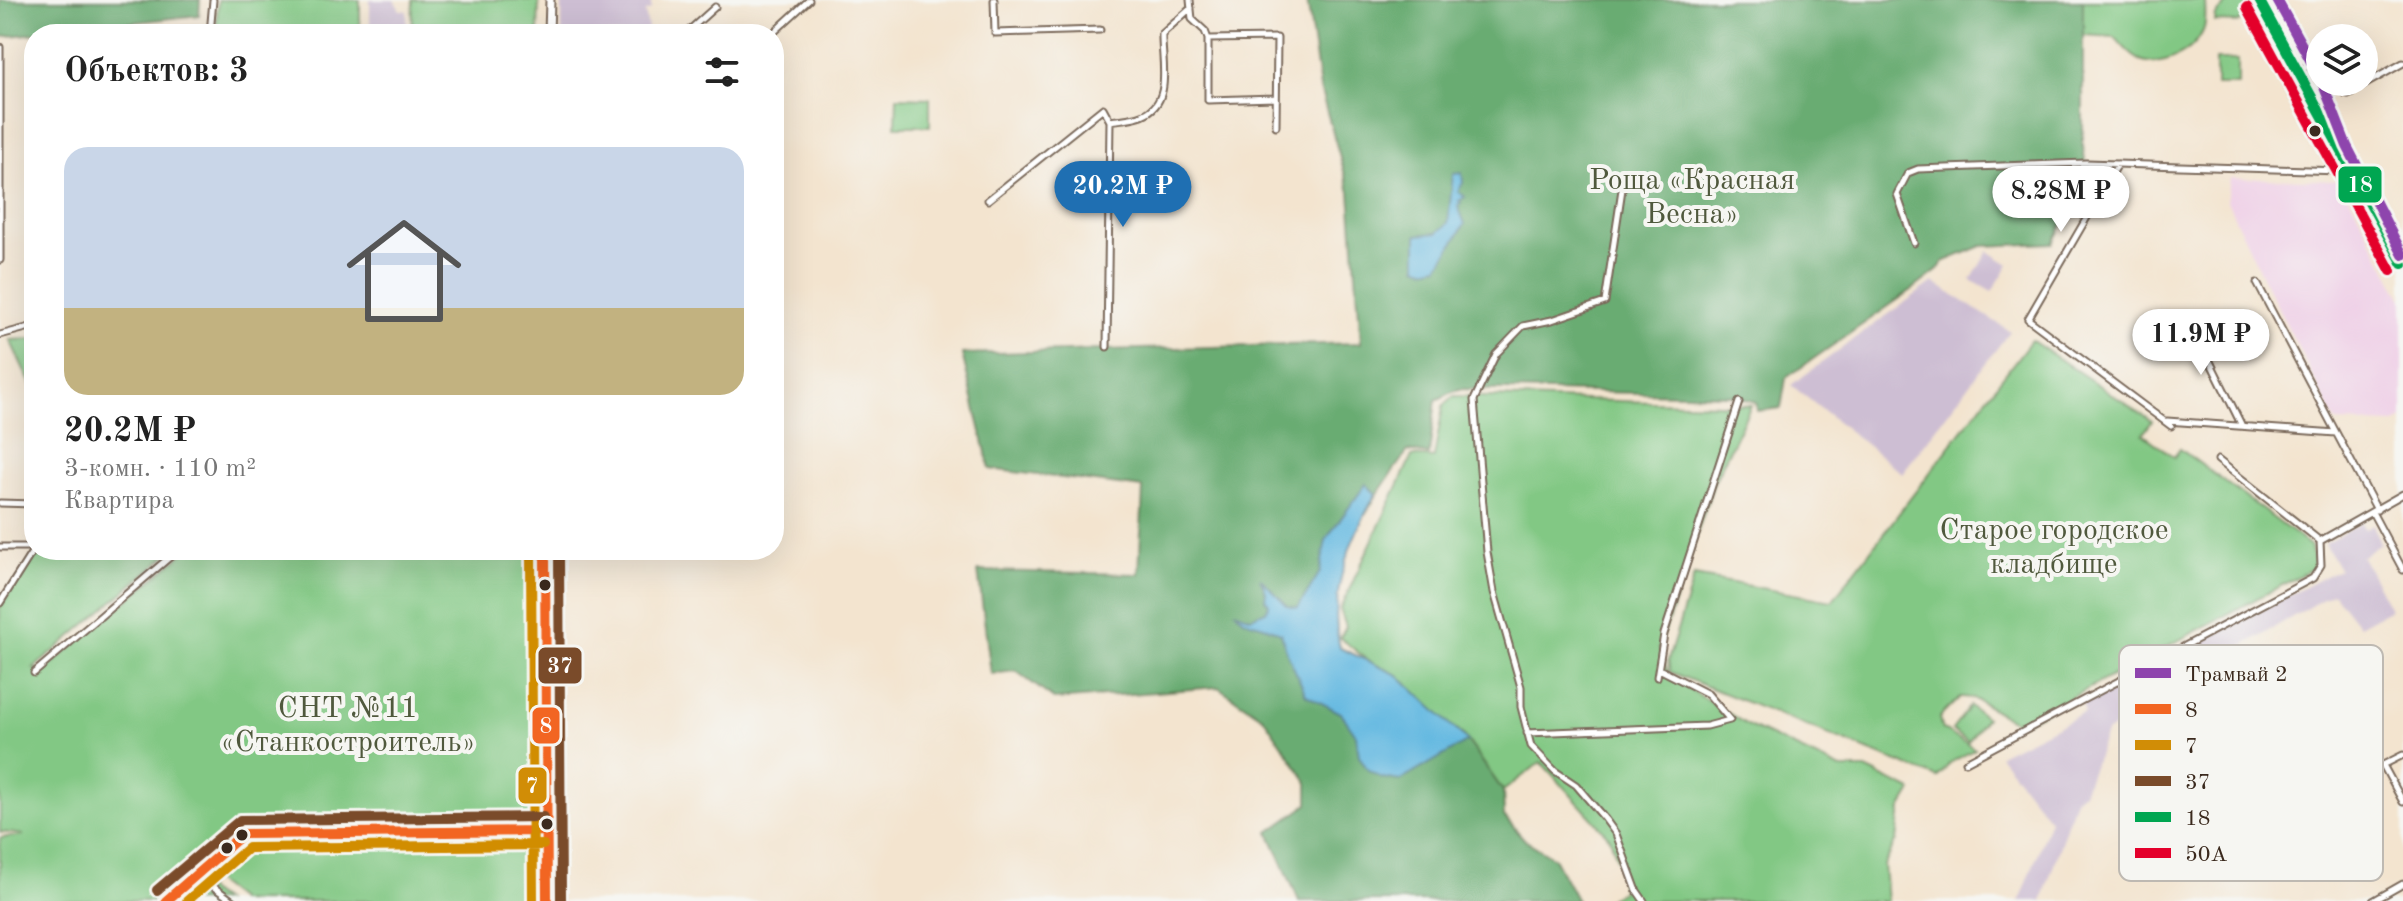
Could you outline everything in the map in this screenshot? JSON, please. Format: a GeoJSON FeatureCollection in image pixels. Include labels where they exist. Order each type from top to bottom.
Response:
{"type":"FeatureCollection","features":[{"type":"Feature","properties":{"kind":"main road"},"geometry":{"type":"LineString","coordinates":[[549,24],[550,0]]}},
{"type":"Feature","properties":{"kind":"main road"},"geometry":{"type":"LineString","coordinates":[[2259,0],[2403,264]]}},
{"type":"Feature","properties":{"kind":"main road"},"geometry":{"type":"LineString","coordinates":[[545,560],[547,901]]}},
{"type":"Feature","properties":{"kind":"main road"},"geometry":{"type":"LineString","coordinates":[[166,901],[243,834],[543,831]]}},
{"type":"Feature","properties":{"kind":"street"},"geometry":{"type":"LineString","coordinates":[[211,24],[213,0]]}},
{"type":"Feature","properties":{"kind":"street"},"geometry":{"type":"LineString","coordinates":[[783,24],[809,0]]}},
{"type":"Feature","properties":{"kind":"street"},"geometry":{"type":"LineString","coordinates":[[994,0],[995,33],[1100,30]]}},
{"type":"Feature","properties":{"kind":"street"},"geometry":{"type":"LineString","coordinates":[[1190,0],[1192,19],[1205,31],[1208,39],[1208,100],[1276,98]]}},
{"type":"Feature","properties":{"kind":"street"},"geometry":{"type":"LineString","coordinates":[[696,24],[715,7]]}},
{"type":"Feature","properties":{"kind":"street"},"geometry":{"type":"LineString","coordinates":[[1110,121],[1144,115],[1159,103],[1165,78],[1162,34],[1191,8]]}},
{"type":"Feature","properties":{"kind":"street"},"geometry":{"type":"LineString","coordinates":[[1208,39],[1277,38],[1276,126]]}},
{"type":"Feature","properties":{"kind":"street"},"geometry":{"type":"LineString","coordinates":[[0,47],[0,260]]}},
{"type":"Feature","properties":{"kind":"street"},"geometry":{"type":"LineString","coordinates":[[2378,77],[2403,63]]}},
{"type":"Feature","properties":{"kind":"street"},"geometry":{"type":"LineString","coordinates":[[2297,71],[2306,66]]}},
{"type":"Feature","properties":{"kind":"street"},"geometry":{"type":"LineString","coordinates":[[988,200],[1103,108],[1110,121],[1107,347]]}},
{"type":"Feature","properties":{"kind":"street"},"geometry":{"type":"LineString","coordinates":[[1914,243],[1897,194],[1908,173],[1918,169],[2086,160],[2119,164],[2340,171],[2353,168]]}},
{"type":"Feature","properties":{"kind":"street"},"geometry":{"type":"LineString","coordinates":[[2119,164],[2028,319],[2169,423],[2337,433]]}},
{"type":"Feature","properties":{"kind":"street"},"geometry":{"type":"LineString","coordinates":[[1624,176],[1605,302],[1523,326],[1496,354],[1474,400],[1487,552],[1494,592],[1521,687],[1521,707],[1531,746],[1555,771],[1576,785],[1610,826],[1644,901]]}},
{"type":"Feature","properties":{"kind":"street"},"geometry":{"type":"LineString","coordinates":[[2257,283],[2337,433],[2403,570]]}},
{"type":"Feature","properties":{"kind":"street"},"geometry":{"type":"LineString","coordinates":[[2187,315],[2242,426]]}},
{"type":"Feature","properties":{"kind":"street"},"geometry":{"type":"LineString","coordinates":[[0,335],[24,329]]}},
{"type":"Feature","properties":{"kind":"street"},"geometry":{"type":"LineString","coordinates":[[1657,677],[1668,622],[1739,402]]}},
{"type":"Feature","properties":{"kind":"street"},"geometry":{"type":"LineString","coordinates":[[2187,645],[2313,578],[2321,565],[2320,541],[2218,460]]}},
{"type":"Feature","properties":{"kind":"street"},"geometry":{"type":"LineString","coordinates":[[2320,541],[2403,494]]}},
{"type":"Feature","properties":{"kind":"street"},"geometry":{"type":"LineString","coordinates":[[0,503],[24,504]]}},
{"type":"Feature","properties":{"kind":"street"},"geometry":{"type":"LineString","coordinates":[[0,547],[24,548]]}},
{"type":"Feature","properties":{"kind":"street"},"geometry":{"type":"LineString","coordinates":[[0,603],[3,592],[26,560]]}},
{"type":"Feature","properties":{"kind":"street"},"geometry":{"type":"LineString","coordinates":[[34,673],[166,560]]}},
{"type":"Feature","properties":{"kind":"street"},"geometry":{"type":"LineString","coordinates":[[1527,733],[1707,726],[1730,720],[1708,694],[1659,669]]}},
{"type":"Feature","properties":{"kind":"street"},"geometry":{"type":"LineString","coordinates":[[1966,762],[2119,681]]}},
{"type":"Feature","properties":{"kind":"street"},"geometry":{"type":"LineString","coordinates":[[2403,755],[2383,765],[2403,802]]}},
{"type":"Feature","properties":{"kind":"street"},"geometry":{"type":"LineString","coordinates":[[197,875],[233,901]]}},
{"type":"Feature","properties":{"kind":"street"},"geometry":{"type":"LineString","coordinates":[[2373,901],[2403,884]]}},
{"type":"Feature","properties":{"kind":"shaded area"},"geometry":{"type":"Polygon","coordinates":[[[370,0],[394,0],[400,10],[407,11],[407,24],[370,24],[370,0]]]}},
{"type":"Feature","properties":{"kind":"shaded area"},"geometry":{"type":"Polygon","coordinates":[[[562,0],[651,0],[651,10],[645,12],[647,24],[562,24],[562,0]]]}},
{"type":"Feature","properties":{"kind":"shaded area"},"geometry":{"type":"Polygon","coordinates":[[[2230,178],[2341,181],[2403,300],[2403,419],[2396,424],[2336,422],[2227,201],[2230,178]]]}},
{"type":"Feature","properties":{"kind":"shaded area"},"geometry":{"type":"Polygon","coordinates":[[[1988,251],[2009,264],[1992,292],[1971,280],[1988,251]]]}},
{"type":"Feature","properties":{"kind":"shaded area"},"geometry":{"type":"Polygon","coordinates":[[[1933,282],[2010,331],[1902,473],[1791,385],[1933,282]]]}},
{"type":"Feature","properties":{"kind":"shaded area"},"geometry":{"type":"Polygon","coordinates":[[[2361,523],[2365,529],[2373,524],[2380,544],[2359,558],[2362,557],[2390,609],[2359,626],[2333,593],[2244,645],[2194,645],[2339,569],[2325,544],[2361,523]]]}},
{"type":"Feature","properties":{"kind":"shaded area"},"geometry":{"type":"Polygon","coordinates":[[[2119,685],[2119,724],[2106,733],[2083,792],[2075,799],[2042,901],[2020,901],[2050,820],[1999,755],[2085,712],[2082,704],[2119,685]]]}},
{"type":"Feature","properties":{"kind":"green space"},"geometry":{"type":"Polygon","coordinates":[[[0,0],[200,0],[199,15],[118,24],[24,24],[24,34],[1,37],[0,0]]]}},
{"type":"Feature","properties":{"kind":"green space"},"geometry":{"type":"Polygon","coordinates":[[[218,0],[360,0],[360,24],[217,24],[218,0]]]}},
{"type":"Feature","properties":{"kind":"green space"},"geometry":{"type":"Polygon","coordinates":[[[413,0],[539,0],[538,24],[412,24],[413,0]]]}},
{"type":"Feature","properties":{"kind":"green space","name":"Роща «Красная Весна»"},"geometry":{"type":"Polygon","coordinates":[[[1307,0],[2083,0],[2083,145],[2087,177],[2053,243],[1982,246],[1943,262],[1938,270],[1916,287],[1786,378],[1781,408],[1757,411],[1756,402],[1730,395],[1459,389],[1436,400],[1429,455],[1408,451],[1363,518],[1343,568],[1337,594],[1336,621],[1340,648],[1398,675],[1465,737],[1503,791],[1504,816],[1525,840],[1554,858],[1577,901],[1299,901],[1269,832],[1308,804],[1308,783],[1263,717],[1218,687],[1055,700],[1016,671],[991,674],[978,571],[1139,574],[1143,488],[990,469],[962,354],[1361,343],[1350,192],[1320,88],[1307,0]]]}},
{"type":"Feature","properties":{"kind":"green space"},"geometry":{"type":"Polygon","coordinates":[[[2083,0],[2205,0],[2204,28],[2198,39],[2184,52],[2166,61],[2147,62],[2132,55],[2115,37],[2083,35],[2083,0]]]}},
{"type":"Feature","properties":{"kind":"green space"},"geometry":{"type":"Polygon","coordinates":[[[2231,0],[2244,0],[2260,31],[2241,20],[2238,23],[2215,22],[2216,15],[2231,0]]]}},
{"type":"Feature","properties":{"kind":"green space"},"geometry":{"type":"Polygon","coordinates":[[[2216,60],[2238,60],[2238,85],[2216,85],[2216,60]]]}},
{"type":"Feature","properties":{"kind":"green space"},"geometry":{"type":"Polygon","coordinates":[[[897,97],[930,98],[930,126],[896,126],[897,97]]]}},
{"type":"Feature","properties":{"kind":"green space"},"geometry":{"type":"Polygon","coordinates":[[[24,339],[24,370],[10,340],[24,339]]]}},
{"type":"Feature","properties":{"kind":"green space","name":"Старое городское кладбище"},"geometry":{"type":"Polygon","coordinates":[[[2031,340],[2152,421],[2143,434],[2174,457],[2180,449],[2311,546],[2314,568],[2170,645],[2119,645],[2119,672],[2022,724],[1976,700],[1960,697],[1939,718],[1942,729],[1975,749],[1950,763],[1938,778],[1670,672],[1668,660],[1694,576],[1832,601],[2031,340]]]}},
{"type":"Feature","properties":{"kind":"green space"},"geometry":{"type":"Polygon","coordinates":[[[1454,396],[1751,405],[1714,482],[1659,649],[1669,676],[1749,726],[1841,769],[1866,769],[1912,791],[1901,809],[1897,840],[1884,865],[1887,901],[1605,901],[1622,891],[1620,868],[1610,838],[1541,762],[1503,791],[1465,737],[1340,638],[1346,627],[1340,609],[1412,456],[1434,458],[1443,406],[1454,396]]]}},
{"type":"Feature","properties":{"kind":"green space","name":"СНТ №11 «Станкостроитель»"},"geometry":{"type":"Polygon","coordinates":[[[31,560],[161,560],[33,669],[45,670],[175,560],[537,560],[538,901],[240,901],[197,868],[160,901],[0,901],[0,838],[24,835],[0,832],[0,607],[31,560]]]}},
{"type":"Feature","properties":{"kind":"green space"},"geometry":{"type":"Polygon","coordinates":[[[1970,706],[1986,718],[1968,742],[1952,730],[1970,706]]]}},
{"type":"Feature","properties":{"kind":"green space"},"geometry":{"type":"Polygon","coordinates":[[[193,880],[223,901],[169,901],[193,880]]]}},
{"type":"Feature","properties":{"kind":"water"},"geometry":{"type":"Polygon","coordinates":[[[1462,173],[1463,183],[1458,191],[1465,197],[1458,206],[1465,224],[1439,266],[1424,269],[1417,266],[1417,235],[1437,233],[1448,223],[1453,174],[1462,173]]]}},
{"type":"Feature","properties":{"kind":"water"},"geometry":{"type":"Polygon","coordinates":[[[1366,484],[1376,494],[1343,568],[1336,608],[1340,648],[1398,675],[1468,741],[1400,781],[1382,778],[1368,770],[1359,756],[1356,735],[1341,713],[1306,695],[1281,633],[1248,621],[1235,611],[1251,617],[1266,611],[1269,604],[1260,578],[1288,606],[1298,608],[1320,572],[1326,539],[1366,484]]]}},
{"type":"Feature","properties":{"kind":"tram line","name":"2"},"geometry":{"type":"LineString","coordinates":[[2277,0],[2306,53]]}},
{"type":"Feature","properties":{"kind":"tram line","name":"2"},"geometry":{"type":"LineString","coordinates":[[2327,96],[2347,146],[2403,255]]}},
{"type":"Feature","properties":{"kind":"transit line","name":"18"},"geometry":{"type":"LineString","coordinates":[[2259,0],[2403,264]]}},
{"type":"Feature","properties":{"kind":"transit line","name":"50А"},"geometry":{"type":"LineString","coordinates":[[2247,7],[2391,271]]}},
{"type":"Feature","properties":{"kind":"transit line","name":"7"},"geometry":{"type":"LineString","coordinates":[[531,560],[533,901]]}},
{"type":"Feature","properties":{"kind":"transit line","name":"8"},"geometry":{"type":"LineString","coordinates":[[545,560],[547,901]]}},
{"type":"Feature","properties":{"kind":"transit line","name":"37"},"geometry":{"type":"LineString","coordinates":[[559,560],[561,901]]}},
{"type":"Feature","properties":{"kind":"transit line","name":"37"},"geometry":{"type":"LineString","coordinates":[[157,890],[240,820],[543,817]]}},
{"type":"Feature","properties":{"kind":"transit line","name":"8"},"geometry":{"type":"LineString","coordinates":[[166,901],[243,834],[543,831]]}},
{"type":"Feature","properties":{"kind":"transit line","name":"7"},"geometry":{"type":"LineString","coordinates":[[187,901],[248,848],[543,845]]}}]}
